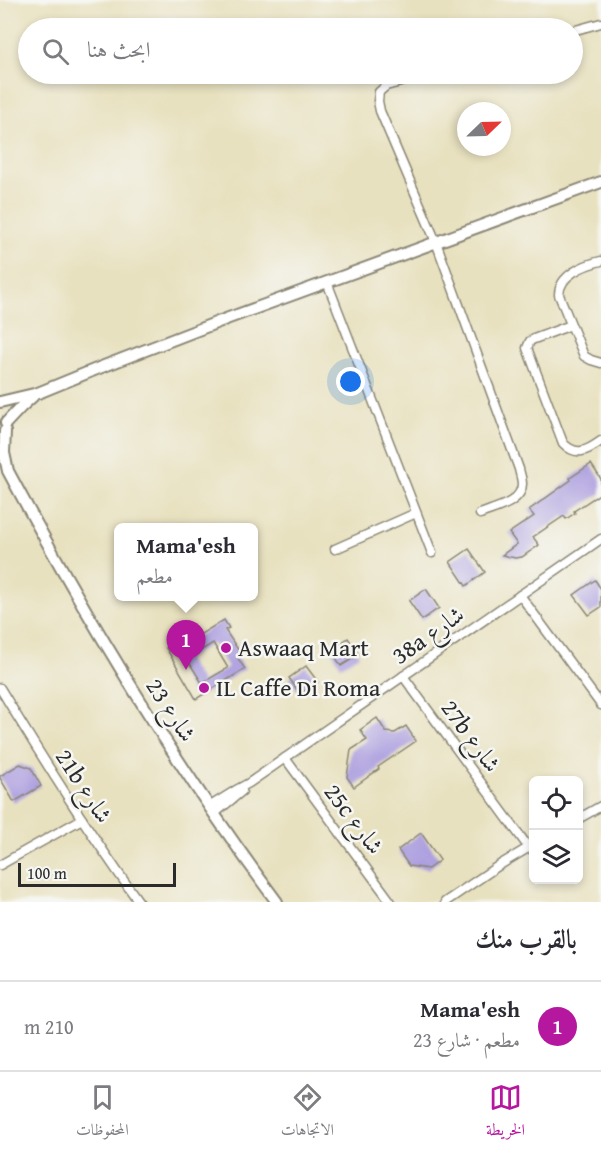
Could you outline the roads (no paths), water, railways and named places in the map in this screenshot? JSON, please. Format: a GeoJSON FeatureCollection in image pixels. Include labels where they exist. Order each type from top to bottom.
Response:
{"type":"FeatureCollection","features":[{"type":"Feature","properties":{"kind":"street"},"geometry":{"type":"LineString","coordinates":[[583,28],[601,23]]}},
{"type":"Feature","properties":{"kind":"street"},"geometry":{"type":"LineString","coordinates":[[393,84],[379,92],[380,111],[436,242],[519,469],[522,485],[519,495],[511,502],[480,514]]}},
{"type":"Feature","properties":{"kind":"street"},"geometry":{"type":"LineString","coordinates":[[0,402],[38,393],[130,355],[601,182]]}},
{"type":"Feature","properties":{"kind":"street"},"geometry":{"type":"LineString","coordinates":[[601,261],[570,275],[560,285],[559,295],[584,356],[601,363]]}},
{"type":"Feature","properties":{"kind":"street"},"geometry":{"type":"LineString","coordinates":[[327,282],[432,553]]}},
{"type":"Feature","properties":{"kind":"street"},"geometry":{"type":"LineString","coordinates":[[570,325],[530,341],[528,352],[563,443],[580,452],[601,441]]}},
{"type":"Feature","properties":{"kind":"street"},"geometry":{"type":"LineString","coordinates":[[4,431],[21,407],[38,393]]}},
{"type":"Feature","properties":{"kind":"street"},"geometry":{"type":"LineString","coordinates":[[0,409],[5,417],[4,431]]}},
{"type":"Feature","properties":{"kind":"street","name":"شارع 23"},"geometry":{"type":"LineString","coordinates":[[4,431],[4,453],[8,471]]}},
{"type":"Feature","properties":{"kind":"street","name":"شارع 23"},"geometry":{"type":"LineString","coordinates":[[0,462],[8,471],[140,702],[277,902]]}},
{"type":"Feature","properties":{"kind":"street"},"geometry":{"type":"LineString","coordinates":[[335,549],[416,513]]}},
{"type":"Feature","properties":{"kind":"street","name":"38a شارع"},"geometry":{"type":"LineString","coordinates":[[212,810],[238,789],[601,539]]}},
{"type":"Feature","properties":{"kind":"street"},"geometry":{"type":"LineString","coordinates":[[520,595],[601,705]]}},
{"type":"Feature","properties":{"kind":"street","name":"27b شارع"},"geometry":{"type":"LineString","coordinates":[[403,676],[529,843]]}},
{"type":"Feature","properties":{"kind":"street","name":"21b شارع"},"geometry":{"type":"LineString","coordinates":[[0,688],[38,752],[139,902]]}},
{"type":"Feature","properties":{"kind":"street","name":"25c شارع"},"geometry":{"type":"LineString","coordinates":[[285,758],[391,902]]}},
{"type":"Feature","properties":{"kind":"street"},"geometry":{"type":"LineString","coordinates":[[583,817],[601,806]]}},
{"type":"Feature","properties":{"kind":"street"},"geometry":{"type":"LineString","coordinates":[[0,865],[82,819]]}},
{"type":"Feature","properties":{"kind":"street"},"geometry":{"type":"LineString","coordinates":[[445,902],[529,847]]}},
{"type":"Feature","properties":{"kind":"place","name":"Aswaaq Mart"},"geometry":{"type":"Point","coordinates":[226,648]}},
{"type":"Feature","properties":{"kind":"place","name":"Mama'esh"},"geometry":{"type":"Point","coordinates":[186,670]}},
{"type":"Feature","properties":{"kind":"place","name":"IL Caffe Di Roma"},"geometry":{"type":"Point","coordinates":[204,688]}}]}
